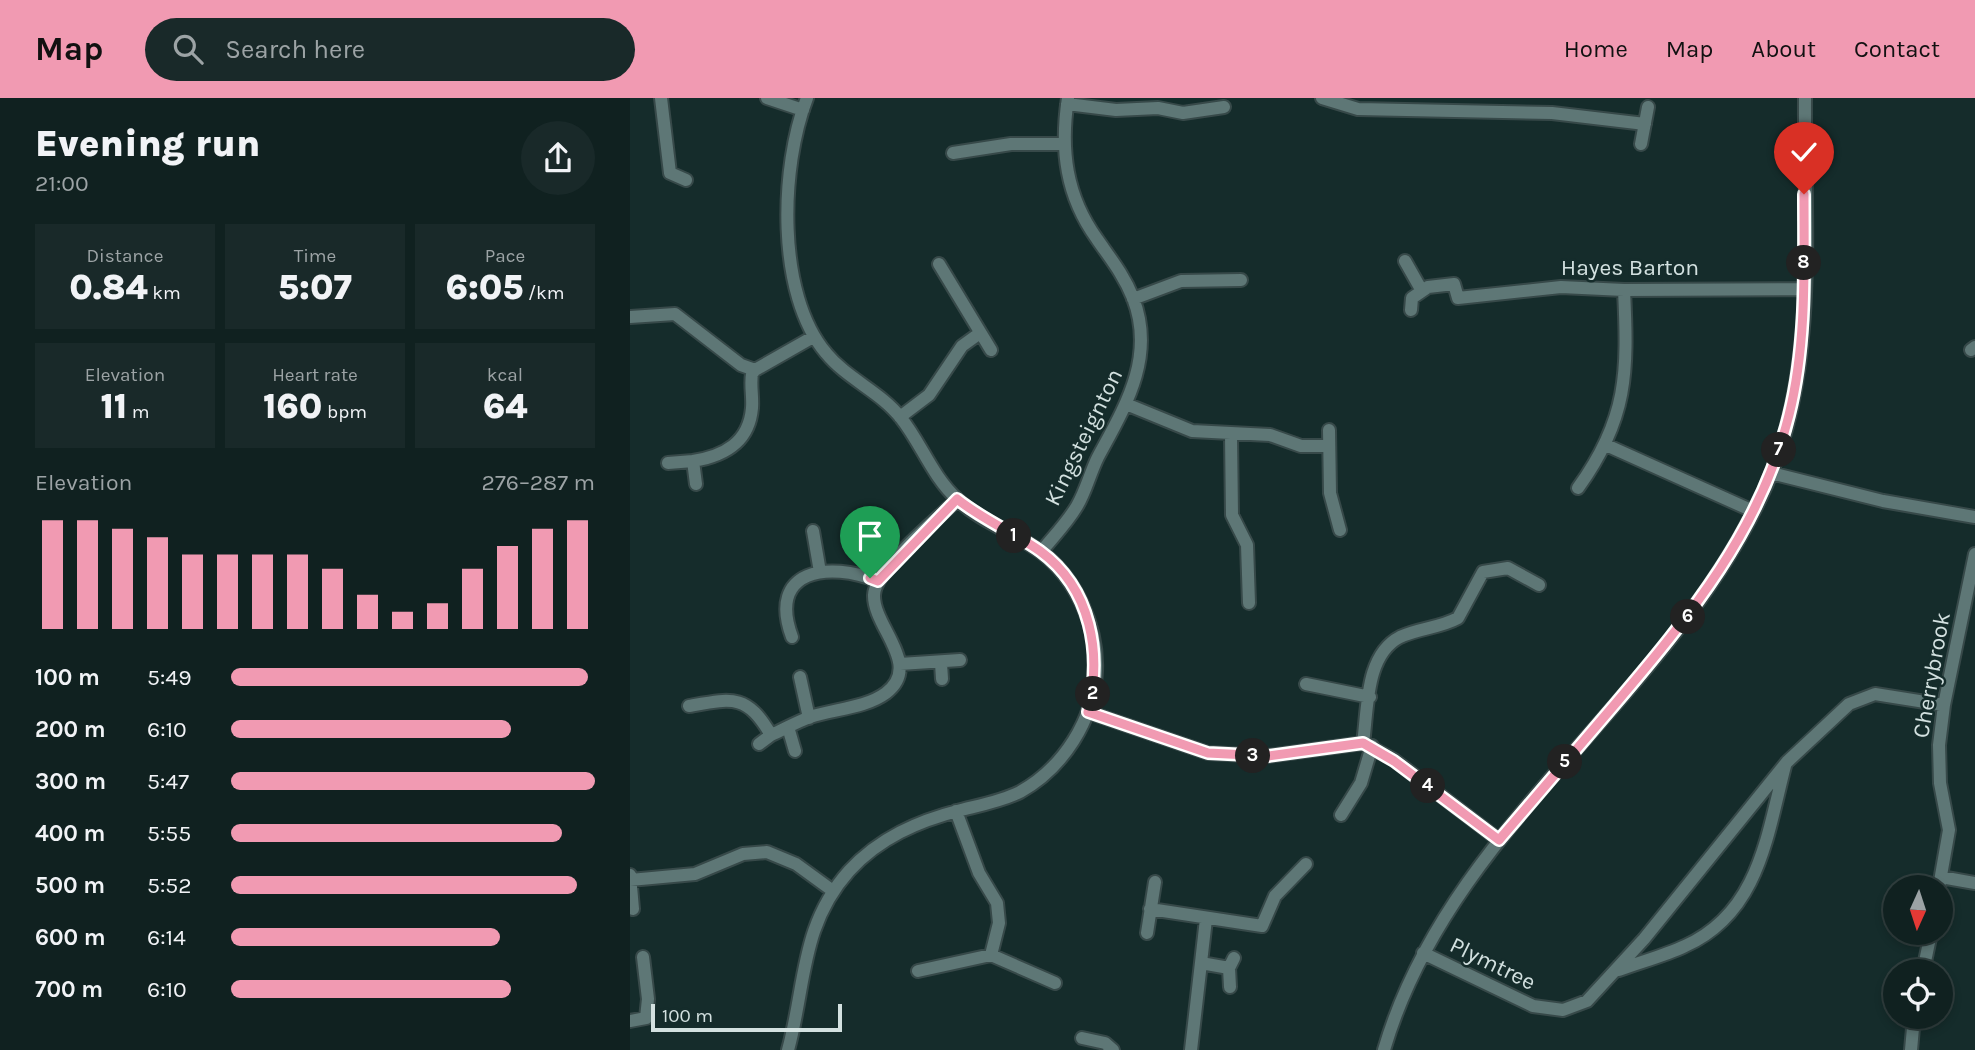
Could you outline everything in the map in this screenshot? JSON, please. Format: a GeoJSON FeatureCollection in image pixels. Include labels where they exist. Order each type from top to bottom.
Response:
{"type":"FeatureCollection","features":[{"type":"Feature","properties":{"kind":"street"},"geometry":{"type":"LineString","coordinates":[[661,98],[670,173],[686,180]]}},
{"type":"Feature","properties":{"kind":"street"},"geometry":{"type":"LineString","coordinates":[[767,98],[805,104],[788,171],[788,215],[798,299],[813,337],[838,367],[900,417],[939,479],[957,499],[1041,552],[1074,590],[1089,623],[1096,673],[1088,712],[1062,757],[1037,780],[1010,796],[910,826],[865,856],[834,891],[813,929],[805,955],[788,1050]]}},
{"type":"Feature","properties":{"kind":"street"},"geometry":{"type":"LineString","coordinates":[[1322,98],[1358,109],[1589,115],[1645,124]]}},
{"type":"Feature","properties":{"kind":"street"},"geometry":{"type":"LineString","coordinates":[[1490,112],[1494,98]]}},
{"type":"Feature","properties":{"kind":"street"},"geometry":{"type":"LineString","coordinates":[[1384,1050],[1403,994],[1423,953],[1460,891],[1499,840],[1674,635],[1730,556],[1771,473],[1795,388],[1803,289],[1805,98]]}},
{"type":"Feature","properties":{"kind":"street"},"geometry":{"type":"LineString","coordinates":[[1068,101],[1116,110],[1158,108],[1182,113],[1224,107]]}},
{"type":"Feature","properties":{"kind":"street","name":"Kingsteignton"},"geometry":{"type":"LineString","coordinates":[[1041,552],[1078,505],[1096,461],[1135,386],[1140,357],[1140,331],[1133,299],[1114,262],[1078,209],[1066,170],[1064,144],[1068,101]]}},
{"type":"Feature","properties":{"kind":"street"},"geometry":{"type":"LineString","coordinates":[[1641,144],[1648,107]]}},
{"type":"Feature","properties":{"kind":"street"},"geometry":{"type":"LineString","coordinates":[[953,153],[1011,144],[1064,144]]}},
{"type":"Feature","properties":{"kind":"street"},"geometry":{"type":"LineString","coordinates":[[1405,261],[1422,291],[1412,298],[1411,310]]}},
{"type":"Feature","properties":{"kind":"street"},"geometry":{"type":"LineString","coordinates":[[939,264],[979,333],[992,350]]}},
{"type":"Feature","properties":{"kind":"street"},"geometry":{"type":"LineString","coordinates":[[1133,299],[1181,281],[1241,280]]}},
{"type":"Feature","properties":{"kind":"street","name":"Hayes Barton"},"geometry":{"type":"LineString","coordinates":[[1422,291],[1428,287],[1454,284],[1458,298],[1561,287],[1624,290],[1803,289]]}},
{"type":"Feature","properties":{"kind":"street"},"geometry":{"type":"LineString","coordinates":[[1578,488],[1606,445],[1622,400],[1627,348],[1624,290]]}},
{"type":"Feature","properties":{"kind":"street"},"geometry":{"type":"LineString","coordinates":[[630,317],[675,314],[741,365],[755,370]]}},
{"type":"Feature","properties":{"kind":"street"},"geometry":{"type":"LineString","coordinates":[[900,417],[929,395],[962,346],[979,333]]}},
{"type":"Feature","properties":{"kind":"street"},"geometry":{"type":"LineString","coordinates":[[668,463],[722,455],[742,437],[752,410],[751,380],[755,370],[813,337]]}},
{"type":"Feature","properties":{"kind":"street"},"geometry":{"type":"LineString","coordinates":[[1126,404],[1178,428],[1231,435],[1270,435],[1301,446],[1328,446]]}},
{"type":"Feature","properties":{"kind":"street"},"geometry":{"type":"LineString","coordinates":[[1329,430],[1330,493],[1340,530]]}},
{"type":"Feature","properties":{"kind":"street"},"geometry":{"type":"LineString","coordinates":[[1231,435],[1232,515],[1249,552],[1249,603]]}},
{"type":"Feature","properties":{"kind":"street"},"geometry":{"type":"LineString","coordinates":[[1606,445],[1753,511]]}},
{"type":"Feature","properties":{"kind":"street"},"geometry":{"type":"LineString","coordinates":[[692,461],[696,484]]}},
{"type":"Feature","properties":{"kind":"street"},"geometry":{"type":"LineString","coordinates":[[1771,473],[1883,500],[1975,517]]}},
{"type":"Feature","properties":{"kind":"street"},"geometry":{"type":"LineString","coordinates":[[759,744],[771,735],[809,718],[880,696],[896,681],[900,664],[895,647],[875,608],[878,581],[957,499]]}},
{"type":"Feature","properties":{"kind":"street"},"geometry":{"type":"LineString","coordinates":[[813,531],[820,572]]}},
{"type":"Feature","properties":{"kind":"street","name":"Cherrybrook"},"geometry":{"type":"LineString","coordinates":[[1941,875],[1949,830],[1940,783],[1939,745],[1944,705],[1975,554]]}},
{"type":"Feature","properties":{"kind":"street"},"geometry":{"type":"LineString","coordinates":[[1341,815],[1361,783],[1368,744],[1375,663],[1385,648],[1399,638],[1458,618],[1483,572],[1508,568],[1539,584]]}},
{"type":"Feature","properties":{"kind":"street"},"geometry":{"type":"LineString","coordinates":[[792,637],[784,608],[789,592],[799,580],[820,572],[841,571],[878,581]]}},
{"type":"Feature","properties":{"kind":"street"},"geometry":{"type":"LineString","coordinates":[[900,664],[960,660]]}},
{"type":"Feature","properties":{"kind":"street"},"geometry":{"type":"LineString","coordinates":[[940,663],[943,679]]}},
{"type":"Feature","properties":{"kind":"street"},"geometry":{"type":"LineString","coordinates":[[800,677],[809,718]]}},
{"type":"Feature","properties":{"kind":"street"},"geometry":{"type":"LineString","coordinates":[[1306,684],[1370,697]]}},
{"type":"Feature","properties":{"kind":"street","name":"Plymtree"},"geometry":{"type":"LineString","coordinates":[[1423,953],[1547,1010],[1563,1010],[1587,1001],[1644,939],[1787,762],[1832,719],[1863,698],[1890,694],[1944,705]]}},
{"type":"Feature","properties":{"kind":"street"},"geometry":{"type":"LineString","coordinates":[[689,706],[733,701],[752,707],[771,735]]}},
{"type":"Feature","properties":{"kind":"street"},"geometry":{"type":"LineString","coordinates":[[1088,712],[1208,753],[1268,756],[1368,744],[1499,840]]}},
{"type":"Feature","properties":{"kind":"street"},"geometry":{"type":"LineString","coordinates":[[788,727],[795,751]]}},
{"type":"Feature","properties":{"kind":"street","name":"Plymtree"},"geometry":{"type":"LineString","coordinates":[[1615,972],[1702,937],[1717,926],[1739,902],[1763,857],[1787,762]]}},
{"type":"Feature","properties":{"kind":"street"},"geometry":{"type":"LineString","coordinates":[[1757,797],[1775,804]]}},
{"type":"Feature","properties":{"kind":"street"},"geometry":{"type":"LineString","coordinates":[[956,811],[979,873],[996,903],[999,923],[991,955]]}},
{"type":"Feature","properties":{"kind":"street"},"geometry":{"type":"LineString","coordinates":[[630,880],[695,874],[743,854],[768,852],[796,864],[834,891]]}},
{"type":"Feature","properties":{"kind":"street"},"geometry":{"type":"LineString","coordinates":[[1150,909],[1262,926],[1275,897],[1306,864]]}},
{"type":"Feature","properties":{"kind":"street"},"geometry":{"type":"LineString","coordinates":[[630,874],[632,903]]}},
{"type":"Feature","properties":{"kind":"street"},"geometry":{"type":"LineString","coordinates":[[1147,933],[1154,882]]}},
{"type":"Feature","properties":{"kind":"street"},"geometry":{"type":"LineString","coordinates":[[1953,882],[1975,883]]}},
{"type":"Feature","properties":{"kind":"street"},"geometry":{"type":"LineString","coordinates":[[1191,1050],[1206,919]]}},
{"type":"Feature","properties":{"kind":"street"},"geometry":{"type":"LineString","coordinates":[[1644,939],[1656,957]]}},
{"type":"Feature","properties":{"kind":"street"},"geometry":{"type":"LineString","coordinates":[[918,971],[991,955],[1055,982]]}},
{"type":"Feature","properties":{"kind":"street"},"geometry":{"type":"LineString","coordinates":[[630,1021],[646,1017],[648,999],[643,957]]}},
{"type":"Feature","properties":{"kind":"street"},"geometry":{"type":"LineString","coordinates":[[1201,963],[1232,963],[1230,987]]}},
{"type":"Feature","properties":{"kind":"street"},"geometry":{"type":"LineString","coordinates":[[1911,1050],[1913,1029]]}},
{"type":"Feature","properties":{"kind":"street"},"geometry":{"type":"LineString","coordinates":[[1082,1038],[1105,1043],[1113,1050]]}},
{"type":"Feature","properties":{"kind":"route"},"geometry":{"type":"LineString","coordinates":[[870,578],[878,581],[957,499],[1041,552],[1074,590],[1083,606],[1094,639],[1096,673],[1088,712],[1208,753],[1268,756],[1363,743],[1376,748],[1499,840],[1674,635],[1730,556],[1771,473],[1789,416],[1799,362],[1804,194]]}}]}
